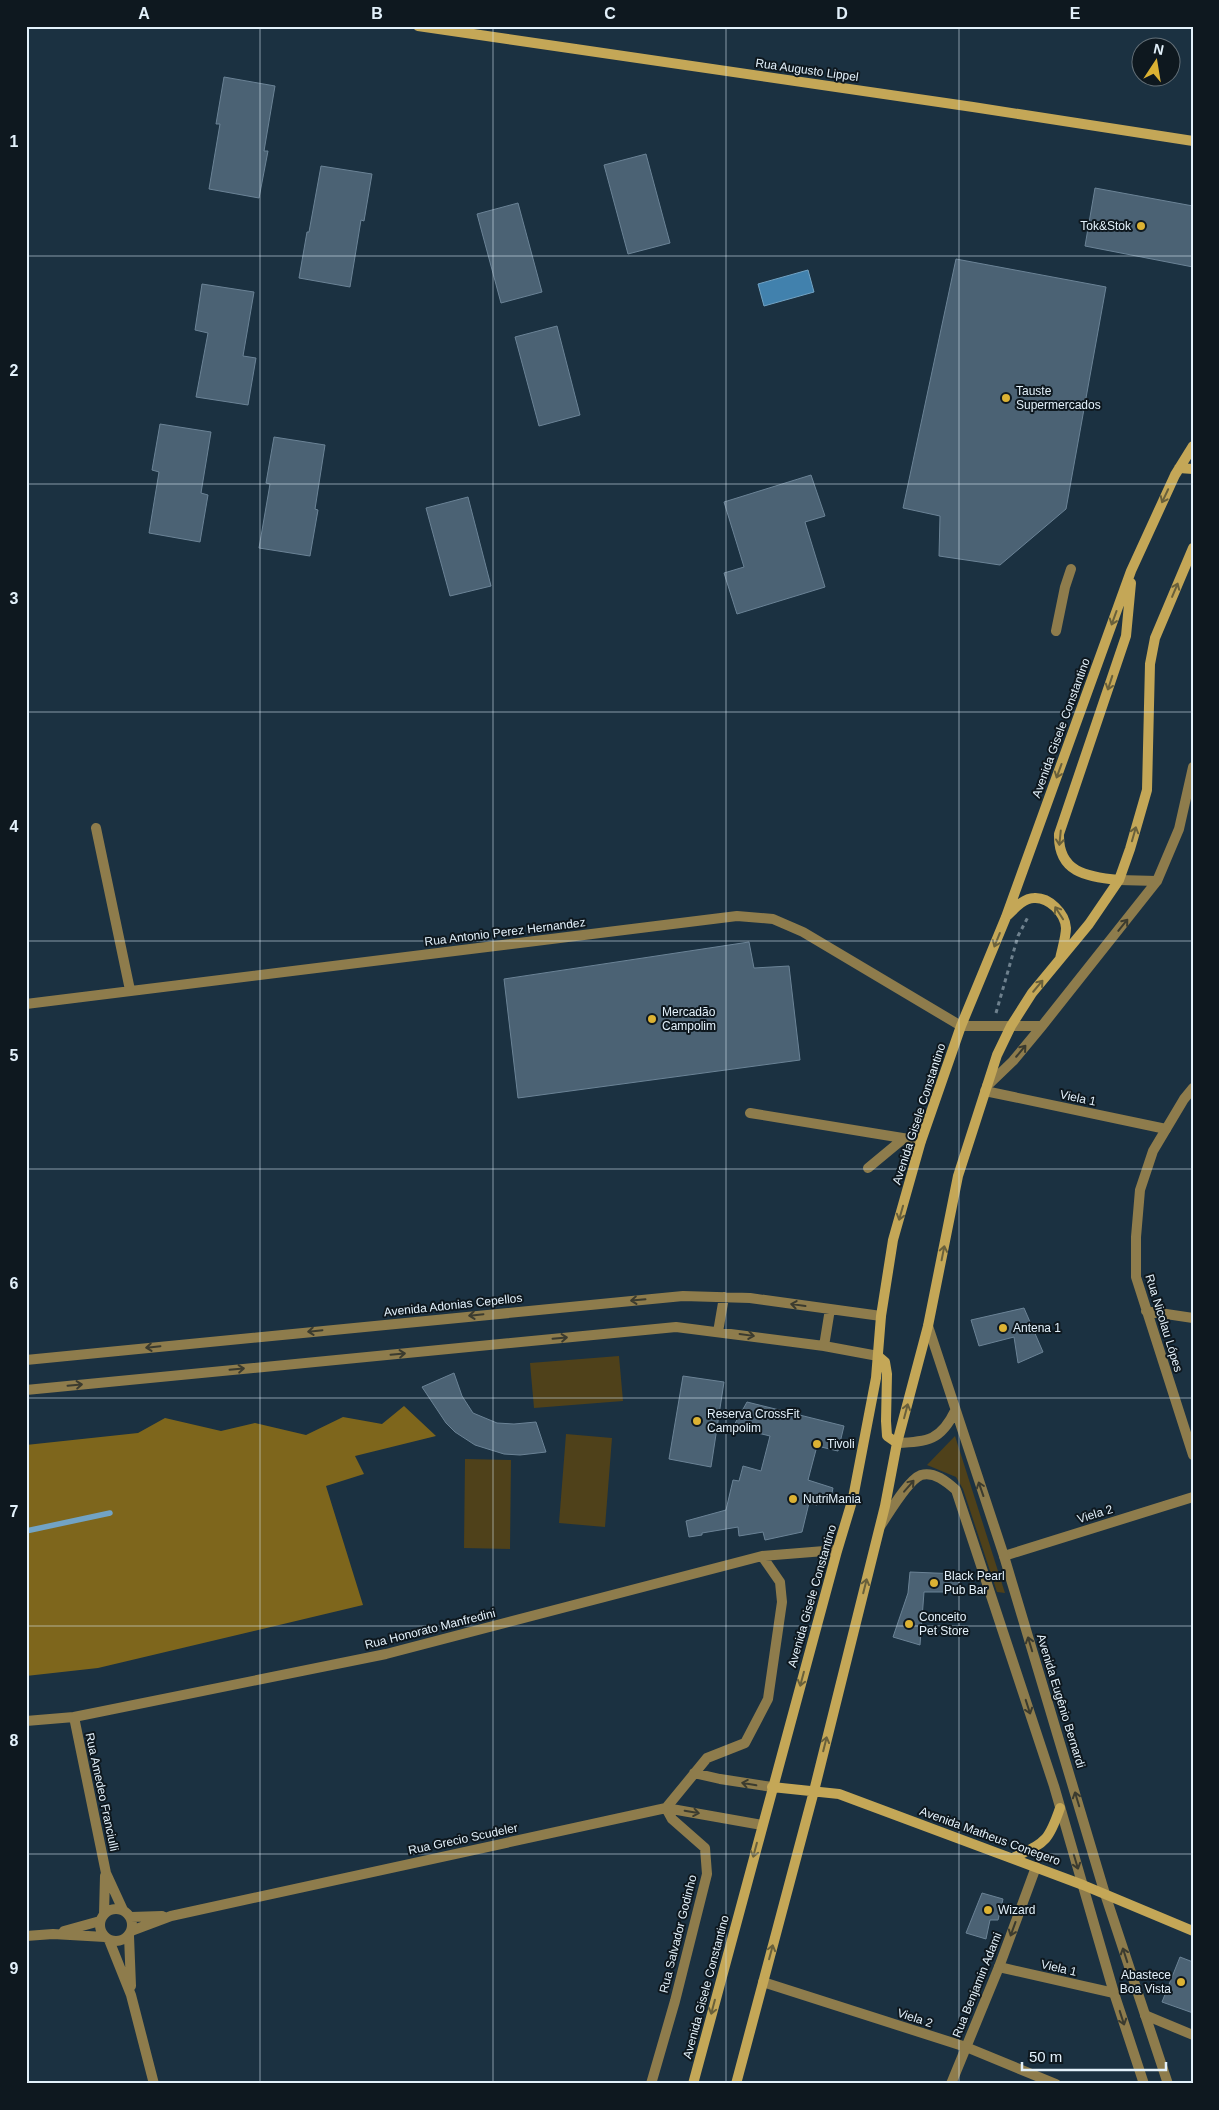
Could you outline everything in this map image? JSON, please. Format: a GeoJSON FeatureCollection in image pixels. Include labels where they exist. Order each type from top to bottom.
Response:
{"type":"FeatureCollection","features":[{"type":"Feature","properties":{"kind":"main road","name":"Rua Augusto Lippel"},"geometry":{"type":"LineString","coordinates":[[418,26],[954,104],[1193,141]]}},
{"type":"Feature","properties":{"kind":"main road","name":"Avenida Gisele Constantino"},"geometry":{"type":"LineString","coordinates":[[693,2084],[772,1787],[853,1498],[876,1378],[881,1316],[893,1240],[921,1142],[961,1026],[1006,917],[1133,568],[1179,468],[1193,446]]}},
{"type":"Feature","properties":{"kind":"main road"},"geometry":{"type":"LineString","coordinates":[[1179,468],[1193,469]]}},
{"type":"Feature","properties":{"kind":"main road"},"geometry":{"type":"LineString","coordinates":[[736,2084],[814,1791],[880,1525],[897,1443],[928,1326],[958,1176],[997,1055],[1011,1026],[1032,993],[1089,924],[1119,880],[1130,850],[1147,790],[1150,664],[1155,638],[1193,548]]}},
{"type":"Feature","properties":{"kind":"main road"},"geometry":{"type":"LineString","coordinates":[[1119,880],[1087,874],[1073,868],[1064,861],[1059,847],[1059,834],[1126,636],[1133,568]]}},
{"type":"Feature","properties":{"kind":"main road"},"geometry":{"type":"LineString","coordinates":[[1006,917],[1021,903],[1034,898],[1049,901],[1060,912],[1066,927],[1060,960]]}},
{"type":"Feature","properties":{"kind":"main road"},"geometry":{"type":"LineString","coordinates":[[878,1356],[885,1362],[887,1374],[887,1436],[897,1443]]}},
{"type":"Feature","properties":{"kind":"main road","name":"Avenida Matheus Conegero"},"geometry":{"type":"LineString","coordinates":[[772,1787],[839,1794],[1083,1885],[1193,1931]]}},
{"type":"Feature","properties":{"kind":"main road"},"geometry":{"type":"LineString","coordinates":[[1013,1858],[1042,1844],[1052,1831],[1060,1808]]}},
{"type":"Feature","properties":{"kind":"street"},"geometry":{"type":"LineString","coordinates":[[1056,631],[1065,587],[1071,569]]}},
{"type":"Feature","properties":{"kind":"street"},"geometry":{"type":"LineString","coordinates":[[986,1089],[1013,1061],[1042,1026],[1157,881],[1179,829],[1193,767]]}},
{"type":"Feature","properties":{"kind":"street"},"geometry":{"type":"LineString","coordinates":[[96,828],[130,990]]}},
{"type":"Feature","properties":{"kind":"street"},"geometry":{"type":"LineString","coordinates":[[1119,880],[1157,881]]}},
{"type":"Feature","properties":{"kind":"street","name":"Rua Antonio Perez Hernandez"},"geometry":{"type":"LineString","coordinates":[[26,1004],[736,916],[773,919],[803,932],[961,1026]]}},
{"type":"Feature","properties":{"kind":"street"},"geometry":{"type":"LineString","coordinates":[[961,1026],[1042,1026]]}},
{"type":"Feature","properties":{"kind":"street","name":"Rua Nicolau Lópes"},"geometry":{"type":"LineString","coordinates":[[1193,1088],[1184,1099],[1153,1151],[1140,1190],[1136,1276],[1193,1454]]}},
{"type":"Feature","properties":{"kind":"street","name":"Viela 1"},"geometry":{"type":"LineString","coordinates":[[986,1089],[1166,1129]]}},
{"type":"Feature","properties":{"kind":"street"},"geometry":{"type":"LineString","coordinates":[[750,1112],[921,1142]]}},
{"type":"Feature","properties":{"kind":"street"},"geometry":{"type":"LineString","coordinates":[[868,1168],[903,1139]]}},
{"type":"Feature","properties":{"kind":"street","name":"Avenida Adonias Cepellos"},"geometry":{"type":"LineString","coordinates":[[26,1360],[683,1296],[750,1298],[881,1316]]}},
{"type":"Feature","properties":{"kind":"street"},"geometry":{"type":"LineString","coordinates":[[718,1332],[724,1297]]}},
{"type":"Feature","properties":{"kind":"street"},"geometry":{"type":"LineString","coordinates":[[824,1346],[830,1309]]}},
{"type":"Feature","properties":{"kind":"street"},"geometry":{"type":"LineString","coordinates":[[1146,1311],[1193,1318]]}},
{"type":"Feature","properties":{"kind":"street","name":"Avenida Eugênio Bernardi"},"geometry":{"type":"LineString","coordinates":[[928,1326],[1004,1556],[1105,1894],[1168,2084]]}},
{"type":"Feature","properties":{"kind":"street"},"geometry":{"type":"LineString","coordinates":[[26,1390],[676,1327],[824,1346],[878,1356]]}},
{"type":"Feature","properties":{"kind":"street"},"geometry":{"type":"LineString","coordinates":[[897,1443],[922,1442],[935,1437],[948,1426],[955,1411]]}},
{"type":"Feature","properties":{"kind":"street"},"geometry":{"type":"LineString","coordinates":[[880,1525],[911,1483],[921,1475],[933,1475],[944,1480],[956,1490],[1060,1808],[1114,1993],[1144,2084]]}},
{"type":"Feature","properties":{"kind":"street","name":"Viela 2"},"geometry":{"type":"LineString","coordinates":[[1004,1556],[1193,1497]]}},
{"type":"Feature","properties":{"kind":"street","name":"Rua Honorato Manfredini"},"geometry":{"type":"LineString","coordinates":[[26,1721],[74,1717],[386,1654],[762,1556],[837,1550]]}},
{"type":"Feature","properties":{"kind":"street"},"geometry":{"type":"LineString","coordinates":[[666,1808],[707,1758],[745,1743],[768,1699],[782,1602],[780,1582],[762,1556]]}},
{"type":"Feature","properties":{"kind":"street","name":"Rua Amedeo Franciulli"},"geometry":{"type":"LineString","coordinates":[[74,1717],[106,1873],[127,1913]]}},
{"type":"Feature","properties":{"kind":"street"},"geometry":{"type":"LineString","coordinates":[[694,1773],[772,1787]]}},
{"type":"Feature","properties":{"kind":"street","name":"Rua Grecio Scudeler"},"geometry":{"type":"LineString","coordinates":[[130,1934],[171,1916],[666,1808],[762,1825]]}},
{"type":"Feature","properties":{"kind":"street","name":"Rua Salvador Godinho"},"geometry":{"type":"LineString","coordinates":[[651,2084],[675,2001],[707,1874],[705,1848],[672,1820],[666,1808]]}},
{"type":"Feature","properties":{"kind":"street","name":"Rua Benjamin Adami"},"geometry":{"type":"LineString","coordinates":[[951,2084],[999,1967],[1036,1867]]}},
{"type":"Feature","properties":{"kind":"street","name":"Rua Amedeo Franciulli"},"geometry":{"type":"LineString","coordinates":[[102,1918],[106,1873]]}},
{"type":"Feature","properties":{"kind":"street"},"geometry":{"type":"LineString","coordinates":[[53,1934],[102,1918],[113,1909],[127,1913],[133,1927],[130,1934],[131,1995]]}},
{"type":"Feature","properties":{"kind":"street","name":"Rua Grecio Scudeler"},"geometry":{"type":"LineString","coordinates":[[127,1913],[171,1916]]}},
{"type":"Feature","properties":{"kind":"street"},"geometry":{"type":"LineString","coordinates":[[102,1918],[102,1933],[107,1938],[131,1995],[154,2084]]}},
{"type":"Feature","properties":{"kind":"street"},"geometry":{"type":"LineString","coordinates":[[26,1936],[53,1934],[107,1938],[120,1941],[130,1934]]}},
{"type":"Feature","properties":{"kind":"street","name":"Viela 1"},"geometry":{"type":"LineString","coordinates":[[999,1967],[1114,1993]]}},
{"type":"Feature","properties":{"kind":"street","name":"Viela 2"},"geometry":{"type":"LineString","coordinates":[[763,1982],[966,2047],[1056,2084]]}},
{"type":"Feature","properties":{"kind":"street"},"geometry":{"type":"LineString","coordinates":[[1145,2015],[1193,2035]]}},
{"type":"Feature","properties":{"kind":"path"},"geometry":{"type":"LineString","coordinates":[[992,1027],[1018,936],[1029,915]]}},
{"type":"Feature","properties":{"kind":"shaded area"},"geometry":{"type":"Polygon","coordinates":[[[619,1356],[623,1401],[534,1408],[530,1363],[619,1356]]]}},
{"type":"Feature","properties":{"kind":"shaded area"},"geometry":{"type":"Polygon","coordinates":[[[404,1406],[436,1436],[355,1456],[364,1474],[326,1486],[363,1605],[98,1668],[26,1676],[26,1445],[138,1433],[165,1418],[221,1431],[255,1423],[306,1435],[343,1417],[382,1424],[404,1406]]]}},
{"type":"Feature","properties":{"kind":"shaded area"},"geometry":{"type":"Polygon","coordinates":[[[566,1434],[612,1438],[605,1527],[559,1523],[566,1434]]]}},
{"type":"Feature","properties":{"kind":"shaded area"},"geometry":{"type":"Polygon","coordinates":[[[955,1436],[1005,1593],[997,1592],[963,1489],[956,1477],[927,1465],[955,1436]]]}},
{"type":"Feature","properties":{"kind":"shaded area"},"geometry":{"type":"Polygon","coordinates":[[[465,1459],[511,1460],[510,1549],[464,1548],[465,1459]]]}},
{"type":"Feature","properties":{"kind":"water"},"geometry":{"type":"Polygon","coordinates":[[[808,270],[814,292],[764,306],[758,284],[808,270]]]}},
{"type":"Feature","properties":{"kind":"building"},"geometry":{"type":"Polygon","coordinates":[[[224,77],[275,86],[264,151],[268,151],[259,198],[209,189],[220,124],[216,124],[224,77]]]}},
{"type":"Feature","properties":{"kind":"building"},"geometry":{"type":"Polygon","coordinates":[[[646,154],[670,243],[628,254],[604,165],[646,154]]]}},
{"type":"Feature","properties":{"kind":"building"},"geometry":{"type":"Polygon","coordinates":[[[321,166],[372,174],[364,221],[361,220],[350,287],[299,278],[321,166]]]}},
{"type":"Feature","properties":{"kind":"building","name":"Tok&Stok"},"geometry":{"type":"Polygon","coordinates":[[[1095,188],[1193,206],[1193,267],[1085,246],[1095,188]]]}},
{"type":"Feature","properties":{"kind":"building"},"geometry":{"type":"Polygon","coordinates":[[[518,203],[542,292],[501,303],[477,214],[518,203]]]}},
{"type":"Feature","properties":{"kind":"building","name":"Tauste Supermercados"},"geometry":{"type":"Polygon","coordinates":[[[956,259],[1106,287],[1066,509],[1000,565],[939,556],[940,516],[903,508],[956,259]]]}},
{"type":"Feature","properties":{"kind":"building"},"geometry":{"type":"Polygon","coordinates":[[[202,284],[254,292],[243,356],[256,358],[248,405],[196,397],[208,333],[195,330],[202,284]]]}},
{"type":"Feature","properties":{"kind":"building"},"geometry":{"type":"Polygon","coordinates":[[[557,326],[580,415],[539,426],[515,337],[557,326]]]}},
{"type":"Feature","properties":{"kind":"building"},"geometry":{"type":"Polygon","coordinates":[[[160,424],[211,432],[201,493],[208,495],[200,542],[149,533],[159,472],[152,470],[160,424]]]}},
{"type":"Feature","properties":{"kind":"building"},"geometry":{"type":"Polygon","coordinates":[[[274,437],[325,445],[315,509],[318,510],[310,556],[259,548],[270,484],[266,483],[274,437]]]}},
{"type":"Feature","properties":{"kind":"building"},"geometry":{"type":"Polygon","coordinates":[[[811,475],[825,516],[805,522],[825,587],[737,614],[724,573],[744,567],[724,502],[811,475]]]}},
{"type":"Feature","properties":{"kind":"building"},"geometry":{"type":"Polygon","coordinates":[[[468,497],[491,586],[450,596],[426,508],[468,497]]]}},
{"type":"Feature","properties":{"kind":"building","name":"Mercadão Campolim"},"geometry":{"type":"Polygon","coordinates":[[[749,942],[754,968],[789,966],[800,1060],[518,1098],[504,979],[749,942]]]}},
{"type":"Feature","properties":{"kind":"building","name":"Antena 1"},"geometry":{"type":"Polygon","coordinates":[[[1024,1308],[1043,1352],[1018,1363],[1014,1337],[979,1346],[971,1320],[1024,1308]]]}},
{"type":"Feature","properties":{"kind":"building"},"geometry":{"type":"Polygon","coordinates":[[[454,1373],[462,1396],[473,1413],[497,1423],[536,1422],[546,1452],[520,1455],[504,1454],[475,1445],[455,1432],[446,1423],[422,1387],[454,1373]]]}},
{"type":"Feature","properties":{"kind":"building","name":"Reserva CrossFit Campolim"},"geometry":{"type":"Polygon","coordinates":[[[683,1376],[724,1382],[711,1467],[669,1459],[683,1376]]]}},
{"type":"Feature","properties":{"kind":"building"},"geometry":{"type":"Polygon","coordinates":[[[747,1402],[844,1426],[838,1451],[817,1446],[808,1480],[833,1488],[830,1503],[818,1501],[817,1505],[809,1503],[802,1532],[765,1540],[763,1532],[739,1536],[738,1527],[689,1537],[686,1521],[726,1510],[733,1480],[739,1481],[743,1466],[761,1471],[770,1436],[733,1427],[747,1402]]]}},
{"type":"Feature","properties":{"kind":"building"},"geometry":{"type":"Polygon","coordinates":[[[910,1572],[959,1574],[959,1592],[924,1592],[920,1645],[893,1637],[908,1593],[910,1572]]]}},
{"type":"Feature","properties":{"kind":"building","name":"Wizard"},"geometry":{"type":"Polygon","coordinates":[[[982,1893],[1003,1899],[998,1920],[990,1920],[986,1939],[966,1933],[982,1893]]]}},
{"type":"Feature","properties":{"kind":"building","name":"Abastece Boa Vista"},"geometry":{"type":"Polygon","coordinates":[[[1180,1957],[1193,1962],[1193,2013],[1162,2002],[1180,1957]]]}},
{"type":"Feature","properties":{"kind":"waterway"},"geometry":{"type":"LineString","coordinates":[[26,1531],[110,1513]]}},
{"type":"Feature","properties":{"kind":"place","name":"Tok&Stok"},"geometry":{"type":"Point","coordinates":[1141,226]}},
{"type":"Feature","properties":{"kind":"place","name":"Tauste Supermercados"},"geometry":{"type":"Point","coordinates":[1006,398]}},
{"type":"Feature","properties":{"kind":"place","name":"Mercadão Campolim"},"geometry":{"type":"Point","coordinates":[652,1019]}},
{"type":"Feature","properties":{"kind":"place","name":"Antena 1"},"geometry":{"type":"Point","coordinates":[1003,1328]}},
{"type":"Feature","properties":{"kind":"place","name":"Reserva CrossFit Campolim"},"geometry":{"type":"Point","coordinates":[697,1421]}},
{"type":"Feature","properties":{"kind":"place","name":"Tivoli"},"geometry":{"type":"Point","coordinates":[817,1444]}},
{"type":"Feature","properties":{"kind":"place","name":"NutriMania"},"geometry":{"type":"Point","coordinates":[793,1499]}},
{"type":"Feature","properties":{"kind":"place","name":"Black Pearl Pub Bar"},"geometry":{"type":"Point","coordinates":[934,1583]}},
{"type":"Feature","properties":{"kind":"place","name":"Conceito Pet Store"},"geometry":{"type":"Point","coordinates":[909,1624]}},
{"type":"Feature","properties":{"kind":"place","name":"Wizard"},"geometry":{"type":"Point","coordinates":[988,1910]}},
{"type":"Feature","properties":{"kind":"place","name":"Abastece Boa Vista"},"geometry":{"type":"Point","coordinates":[1181,1982]}}]}
